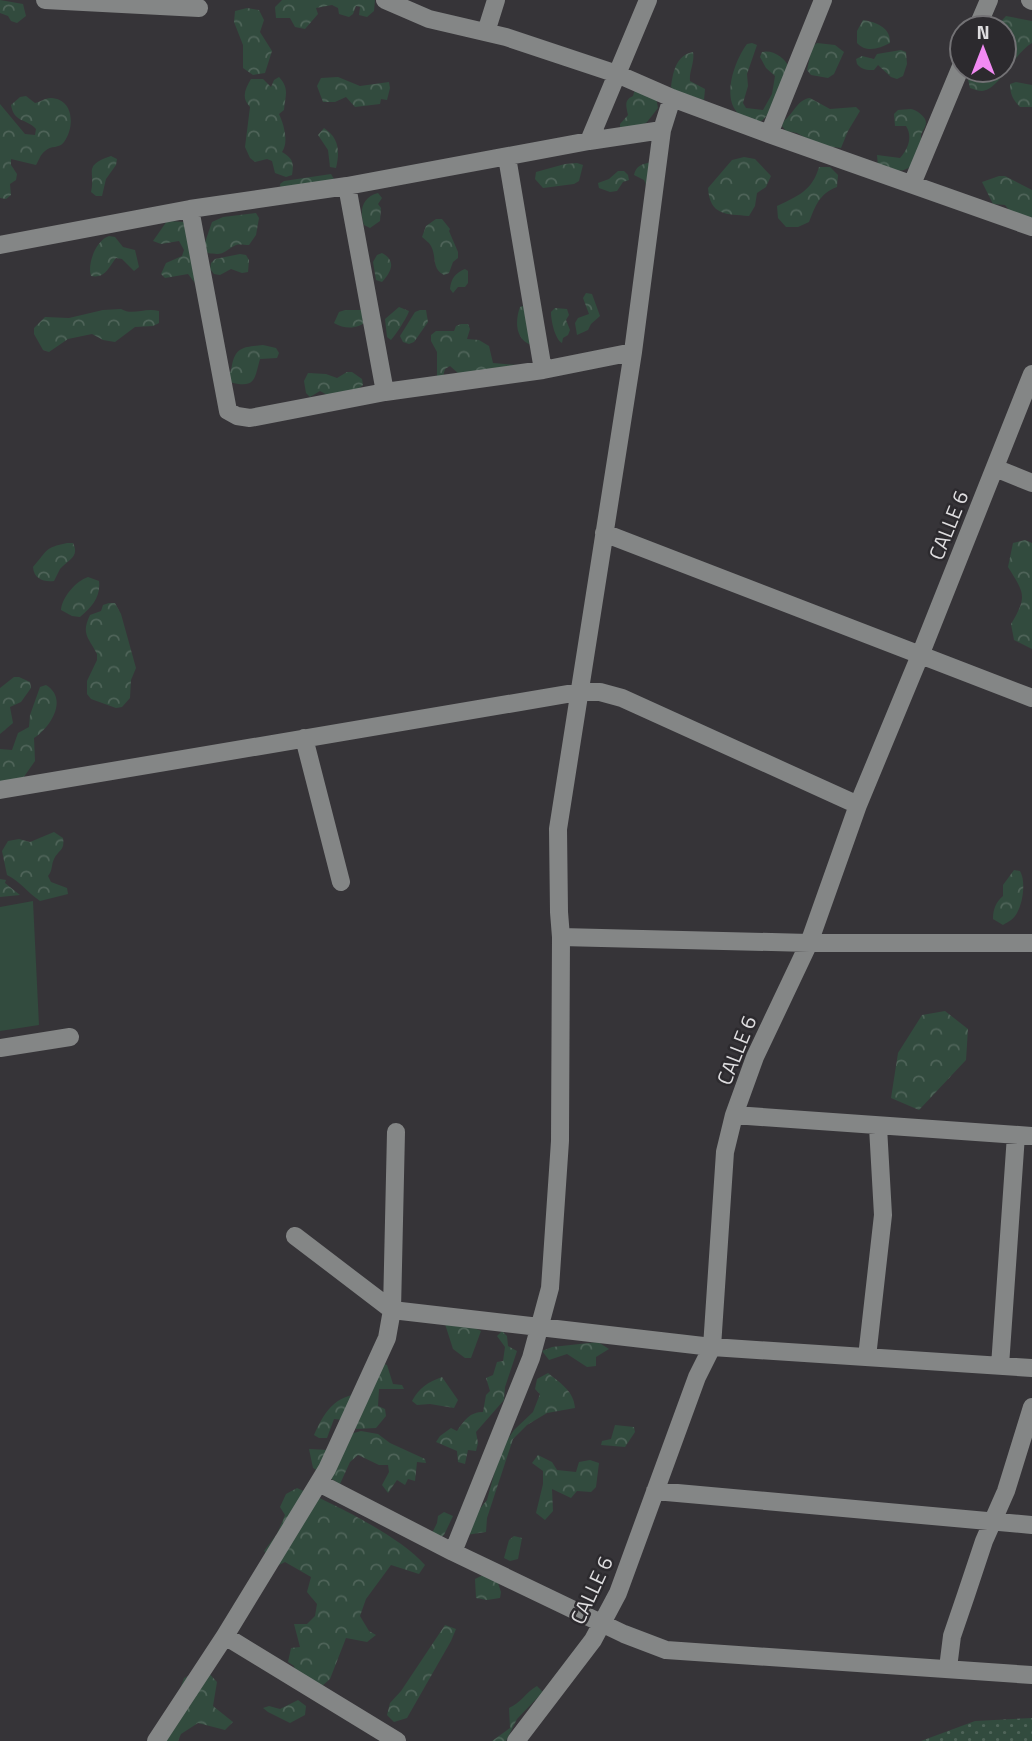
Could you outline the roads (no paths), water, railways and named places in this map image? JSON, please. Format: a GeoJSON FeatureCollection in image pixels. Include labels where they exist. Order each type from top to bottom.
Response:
{"type":"FeatureCollection","features":[{"type":"Feature","properties":{"kind":"street"},"geometry":{"type":"LineString","coordinates":[[45,0],[199,8]]}},
{"type":"Feature","properties":{"kind":"street"},"geometry":{"type":"LineString","coordinates":[[385,0],[429,19],[486,32],[617,74],[672,98],[769,134],[1032,227]]}},
{"type":"Feature","properties":{"kind":"street"},"geometry":{"type":"LineString","coordinates":[[486,32],[496,0]]}},
{"type":"Feature","properties":{"kind":"street"},"geometry":{"type":"LineString","coordinates":[[589,141],[648,0]]}},
{"type":"Feature","properties":{"kind":"street"},"geometry":{"type":"LineString","coordinates":[[769,134],[823,0]]}},
{"type":"Feature","properties":{"kind":"street"},"geometry":{"type":"LineString","coordinates":[[912,184],[954,84]]}},
{"type":"Feature","properties":{"kind":"street"},"geometry":{"type":"LineString","coordinates":[[453,1552],[531,1358],[551,1288],[560,1141],[561,937],[558,829],[633,352],[662,130],[672,98]]}},
{"type":"Feature","properties":{"kind":"street"},"geometry":{"type":"LineString","coordinates":[[0,245],[190,209],[347,186],[662,130]]}},
{"type":"Feature","properties":{"kind":"street"},"geometry":{"type":"LineString","coordinates":[[507,157],[543,370]]}},
{"type":"Feature","properties":{"kind":"street"},"geometry":{"type":"LineString","coordinates":[[347,186],[386,392]]}},
{"type":"Feature","properties":{"kind":"street"},"geometry":{"type":"LineString","coordinates":[[190,209],[228,411],[237,416],[250,418],[386,392],[543,370],[633,352]]}},
{"type":"Feature","properties":{"kind":"street","name":"CALLE 6"},"geometry":{"type":"LineString","coordinates":[[516,1741],[593,1640],[618,1593],[697,1377],[712,1347],[725,1152],[734,1115],[755,1057],[809,943],[858,804],[1032,374]]}},
{"type":"Feature","properties":{"kind":"street"},"geometry":{"type":"LineString","coordinates":[[995,468],[1032,483]]}},
{"type":"Feature","properties":{"kind":"street"},"geometry":{"type":"LineString","coordinates":[[604,533],[1032,698]]}},
{"type":"Feature","properties":{"kind":"street"},"geometry":{"type":"LineString","coordinates":[[0,790],[579,692],[600,692],[622,698],[858,804]]}},
{"type":"Feature","properties":{"kind":"street"},"geometry":{"type":"LineString","coordinates":[[304,738],[341,881]]}},
{"type":"Feature","properties":{"kind":"street"},"geometry":{"type":"LineString","coordinates":[[561,937],[809,943],[1032,943]]}},
{"type":"Feature","properties":{"kind":"street"},"geometry":{"type":"LineString","coordinates":[[0,1048],[70,1037]]}},
{"type":"Feature","properties":{"kind":"street"},"geometry":{"type":"LineString","coordinates":[[734,1115],[1024,1136],[1000,1366]]}},
{"type":"Feature","properties":{"kind":"street"},"geometry":{"type":"LineString","coordinates":[[867,1357],[883,1214],[878,1127]]}},
{"type":"Feature","properties":{"kind":"street"},"geometry":{"type":"LineString","coordinates":[[156,1741],[225,1636],[319,1483],[387,1338],[392,1310],[396,1132]]}},
{"type":"Feature","properties":{"kind":"street"},"geometry":{"type":"LineString","coordinates":[[295,1236],[392,1310],[712,1347],[1032,1368]]}},
{"type":"Feature","properties":{"kind":"street"},"geometry":{"type":"LineString","coordinates":[[948,1668],[953,1636],[984,1541],[995,1522],[1032,1406]]}},
{"type":"Feature","properties":{"kind":"street"},"geometry":{"type":"LineString","coordinates":[[319,1483],[453,1552],[645,1643],[666,1650],[1032,1675]]}},
{"type":"Feature","properties":{"kind":"street"},"geometry":{"type":"LineString","coordinates":[[656,1491],[1032,1525]]}},
{"type":"Feature","properties":{"kind":"street"},"geometry":{"type":"LineString","coordinates":[[225,1636],[397,1741]]}}]}
